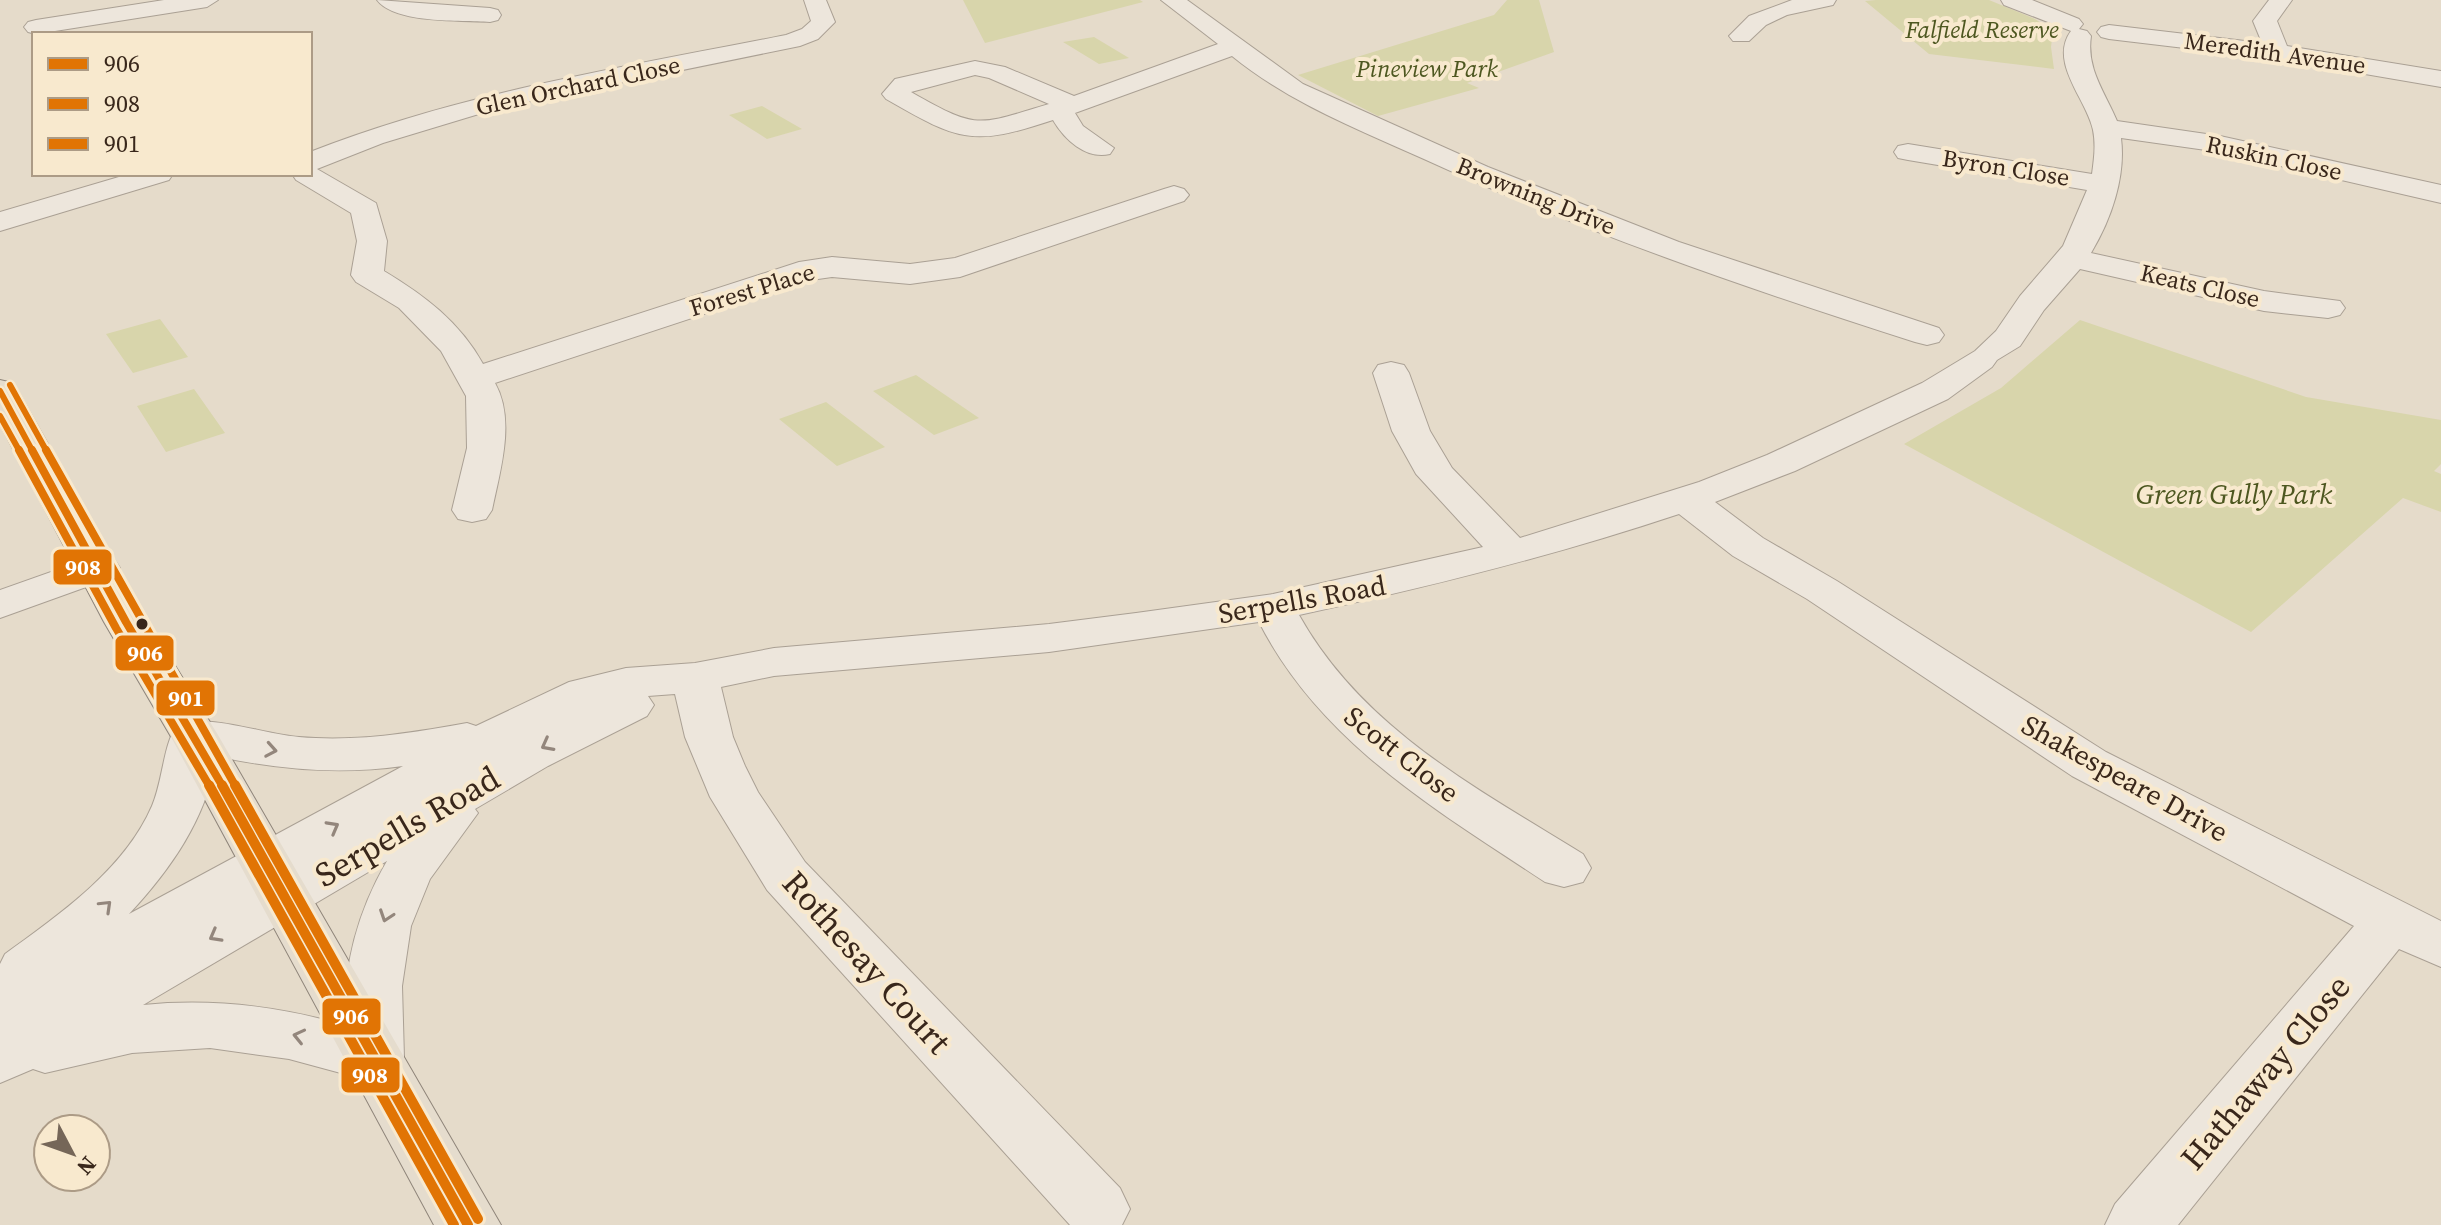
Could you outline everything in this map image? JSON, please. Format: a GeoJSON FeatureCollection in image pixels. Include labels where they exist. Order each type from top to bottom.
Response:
{"type":"FeatureCollection","features":[{"type":"Feature","properties":{"kind":"main road"},"geometry":{"type":"LineString","coordinates":[[0,391],[126,622],[194,735],[468,1225]]}},
{"type":"Feature","properties":{"kind":"street"},"geometry":{"type":"LineString","coordinates":[[19,9],[39,30],[207,0]]}},
{"type":"Feature","properties":{"kind":"street"},"geometry":{"type":"LineString","coordinates":[[388,0],[405,9],[490,15]]}},
{"type":"Feature","properties":{"kind":"street","name":"Glen Orchard Close"},"geometry":{"type":"LineString","coordinates":[[312,161],[373,137],[497,100],[792,41],[810,34],[823,22],[815,0]]}},
{"type":"Feature","properties":{"kind":"street","name":"Browning Drive"},"geometry":{"type":"LineString","coordinates":[[1172,0],[1195,13],[1295,89],[1524,195],[1764,284],[1961,344]]}},
{"type":"Feature","properties":{"kind":"street"},"geometry":{"type":"LineString","coordinates":[[1741,36],[1748,26],[1774,13],[1825,0]]}},
{"type":"Feature","properties":{"kind":"street"},"geometry":{"type":"LineString","coordinates":[[2012,0],[2075,30]]}},
{"type":"Feature","properties":{"kind":"street"},"geometry":{"type":"LineString","coordinates":[[2277,52],[2265,21],[2281,0]]}},
{"type":"Feature","properties":{"kind":"street","name":"Meredith Avenue"},"geometry":{"type":"LineString","coordinates":[[2075,30],[2094,25],[2109,32],[2277,52],[2441,79]]}},
{"type":"Feature","properties":{"kind":"street","name":"Serpells Road"},"geometry":{"type":"LineString","coordinates":[[0,1062],[504,731],[547,709],[602,688],[642,681],[695,678],[774,662],[1049,638],[1273,607],[1407,580],[1511,553],[1700,495],[1781,463],[1883,413],[1930,376],[1961,344],[2006,344],[2029,308],[2072,258],[2094,215],[2108,164],[2107,128],[2083,83],[2075,30]]}},
{"type":"Feature","properties":{"kind":"street"},"geometry":{"type":"LineString","coordinates":[[1100,148],[1073,131],[1066,107],[996,72],[975,68],[904,84],[895,94],[970,130],[986,130],[1066,107],[1139,84],[1235,46]]}},
{"type":"Feature","properties":{"kind":"street","name":"Ruskin Close"},"geometry":{"type":"LineString","coordinates":[[2107,128],[2220,144],[2441,194]]}},
{"type":"Feature","properties":{"kind":"street","name":"Byron Close"},"geometry":{"type":"LineString","coordinates":[[1908,152],[2103,184]]}},
{"type":"Feature","properties":{"kind":"street"},"geometry":{"type":"LineString","coordinates":[[0,222],[152,176]]}},
{"type":"Feature","properties":{"kind":"street"},"geometry":{"type":"LineString","coordinates":[[309,176],[365,209],[372,241],[367,275],[411,301],[456,346],[484,396],[486,448],[472,510]]}},
{"type":"Feature","properties":{"kind":"street","name":"Forest Place"},"geometry":{"type":"LineString","coordinates":[[472,379],[799,272],[832,267],[910,274],[960,267],[1174,195]]}},
{"type":"Feature","properties":{"kind":"street","name":"Keats Close"},"geometry":{"type":"LineString","coordinates":[[2072,258],[2264,301],[2328,308]]}},
{"type":"Feature","properties":{"kind":"street"},"geometry":{"type":"LineString","coordinates":[[1391,373],[1411,431],[1436,474],[1511,553]]}},
{"type":"Feature","properties":{"kind":"street","name":"Shakespeare Drive"},"geometry":{"type":"LineString","coordinates":[[1700,495],[1748,547],[1822,590],[2089,764],[2417,933]]}},
{"type":"Feature","properties":{"kind":"street"},"geometry":{"type":"LineString","coordinates":[[0,605],[99,568]]}},
{"type":"Feature","properties":{"kind":"street","name":"Scott Close"},"geometry":{"type":"LineString","coordinates":[[1273,607],[1308,668],[1360,725],[1436,785],[1564,868]]}},
{"type":"Feature","properties":{"kind":"street","name":"Serpells Road"},"geometry":{"type":"LineString","coordinates":[[0,1009],[478,785],[562,737],[695,678]]}},
{"type":"Feature","properties":{"kind":"street","name":"Rothesay Court"},"geometry":{"type":"LineString","coordinates":[[695,678],[705,724],[720,766],[735,797],[786,876],[1097,1209]]}},
{"type":"Feature","properties":{"kind":"street","name":"Serpells Road"},"geometry":{"type":"LineString","coordinates":[[194,735],[280,752],[314,754],[412,748],[504,731]]}},
{"type":"Feature","properties":{"kind":"street"},"geometry":{"type":"LineString","coordinates":[[0,987],[86,925],[131,879],[174,810],[191,765],[194,735]]}},
{"type":"Feature","properties":{"kind":"street"},"geometry":{"type":"LineString","coordinates":[[374,1058],[372,977],[388,907],[416,855],[478,785]]}},
{"type":"Feature","properties":{"kind":"street","name":"Hathaway Close"},"geometry":{"type":"LineString","coordinates":[[2138,1225],[2417,933]]}},
{"type":"Feature","properties":{"kind":"street","name":"Serpells Road"},"geometry":{"type":"LineString","coordinates":[[0,1062],[81,1039],[194,1023],[234,1025],[292,1034],[374,1058]]}},
{"type":"Feature","properties":{"kind":"green space"},"geometry":{"type":"Polygon","coordinates":[[[963,0],[1140,0],[1143,2],[985,43],[963,0]]]}},
{"type":"Feature","properties":{"kind":"green space","name":"Pineview Park"},"geometry":{"type":"Polygon","coordinates":[[[1507,0],[1539,0],[1554,52],[1467,83],[1479,88],[1378,116],[1298,75],[1494,15],[1507,0]]]}},
{"type":"Feature","properties":{"kind":"green space","name":"Falfield Reserve"},"geometry":{"type":"Polygon","coordinates":[[[1989,0],[2035,19],[2053,31],[2051,47],[2054,69],[1929,54],[1865,1],[1989,0]]]}},
{"type":"Feature","properties":{"kind":"green space"},"geometry":{"type":"Polygon","coordinates":[[[1094,37],[1129,58],[1099,64],[1063,42],[1094,37]]]}},
{"type":"Feature","properties":{"kind":"green space"},"geometry":{"type":"Polygon","coordinates":[[[762,106],[802,129],[767,139],[729,115],[762,106]]]}},
{"type":"Feature","properties":{"kind":"green space"},"geometry":{"type":"Polygon","coordinates":[[[160,319],[188,357],[133,373],[106,334],[160,319]]]}},
{"type":"Feature","properties":{"kind":"green space","name":"Green Gully Park"},"geometry":{"type":"Polygon","coordinates":[[[2080,320],[2306,397],[2441,420],[2441,464],[2434,471],[2441,474],[2441,512],[2403,498],[2251,632],[1904,444],[2001,388],[2080,320]]]}},
{"type":"Feature","properties":{"kind":"green space"},"geometry":{"type":"Polygon","coordinates":[[[916,375],[979,418],[934,435],[873,391],[916,375]]]}},
{"type":"Feature","properties":{"kind":"green space"},"geometry":{"type":"Polygon","coordinates":[[[194,389],[225,433],[166,452],[137,406],[194,389]]]}},
{"type":"Feature","properties":{"kind":"green space"},"geometry":{"type":"Polygon","coordinates":[[[826,402],[885,447],[837,466],[779,419],[826,402]]]}},
{"type":"Feature","properties":{"kind":"transit line","name":"901"},"geometry":{"type":"LineString","coordinates":[[10,385],[478,1219]]}},
{"type":"Feature","properties":{"kind":"transit line","name":"906"},"geometry":{"type":"LineString","coordinates":[[0,391],[126,622],[194,735],[468,1225]]}},
{"type":"Feature","properties":{"kind":"transit line","name":"908"},"geometry":{"type":"LineString","coordinates":[[0,416],[116,628],[184,741],[454,1225]]}}]}
